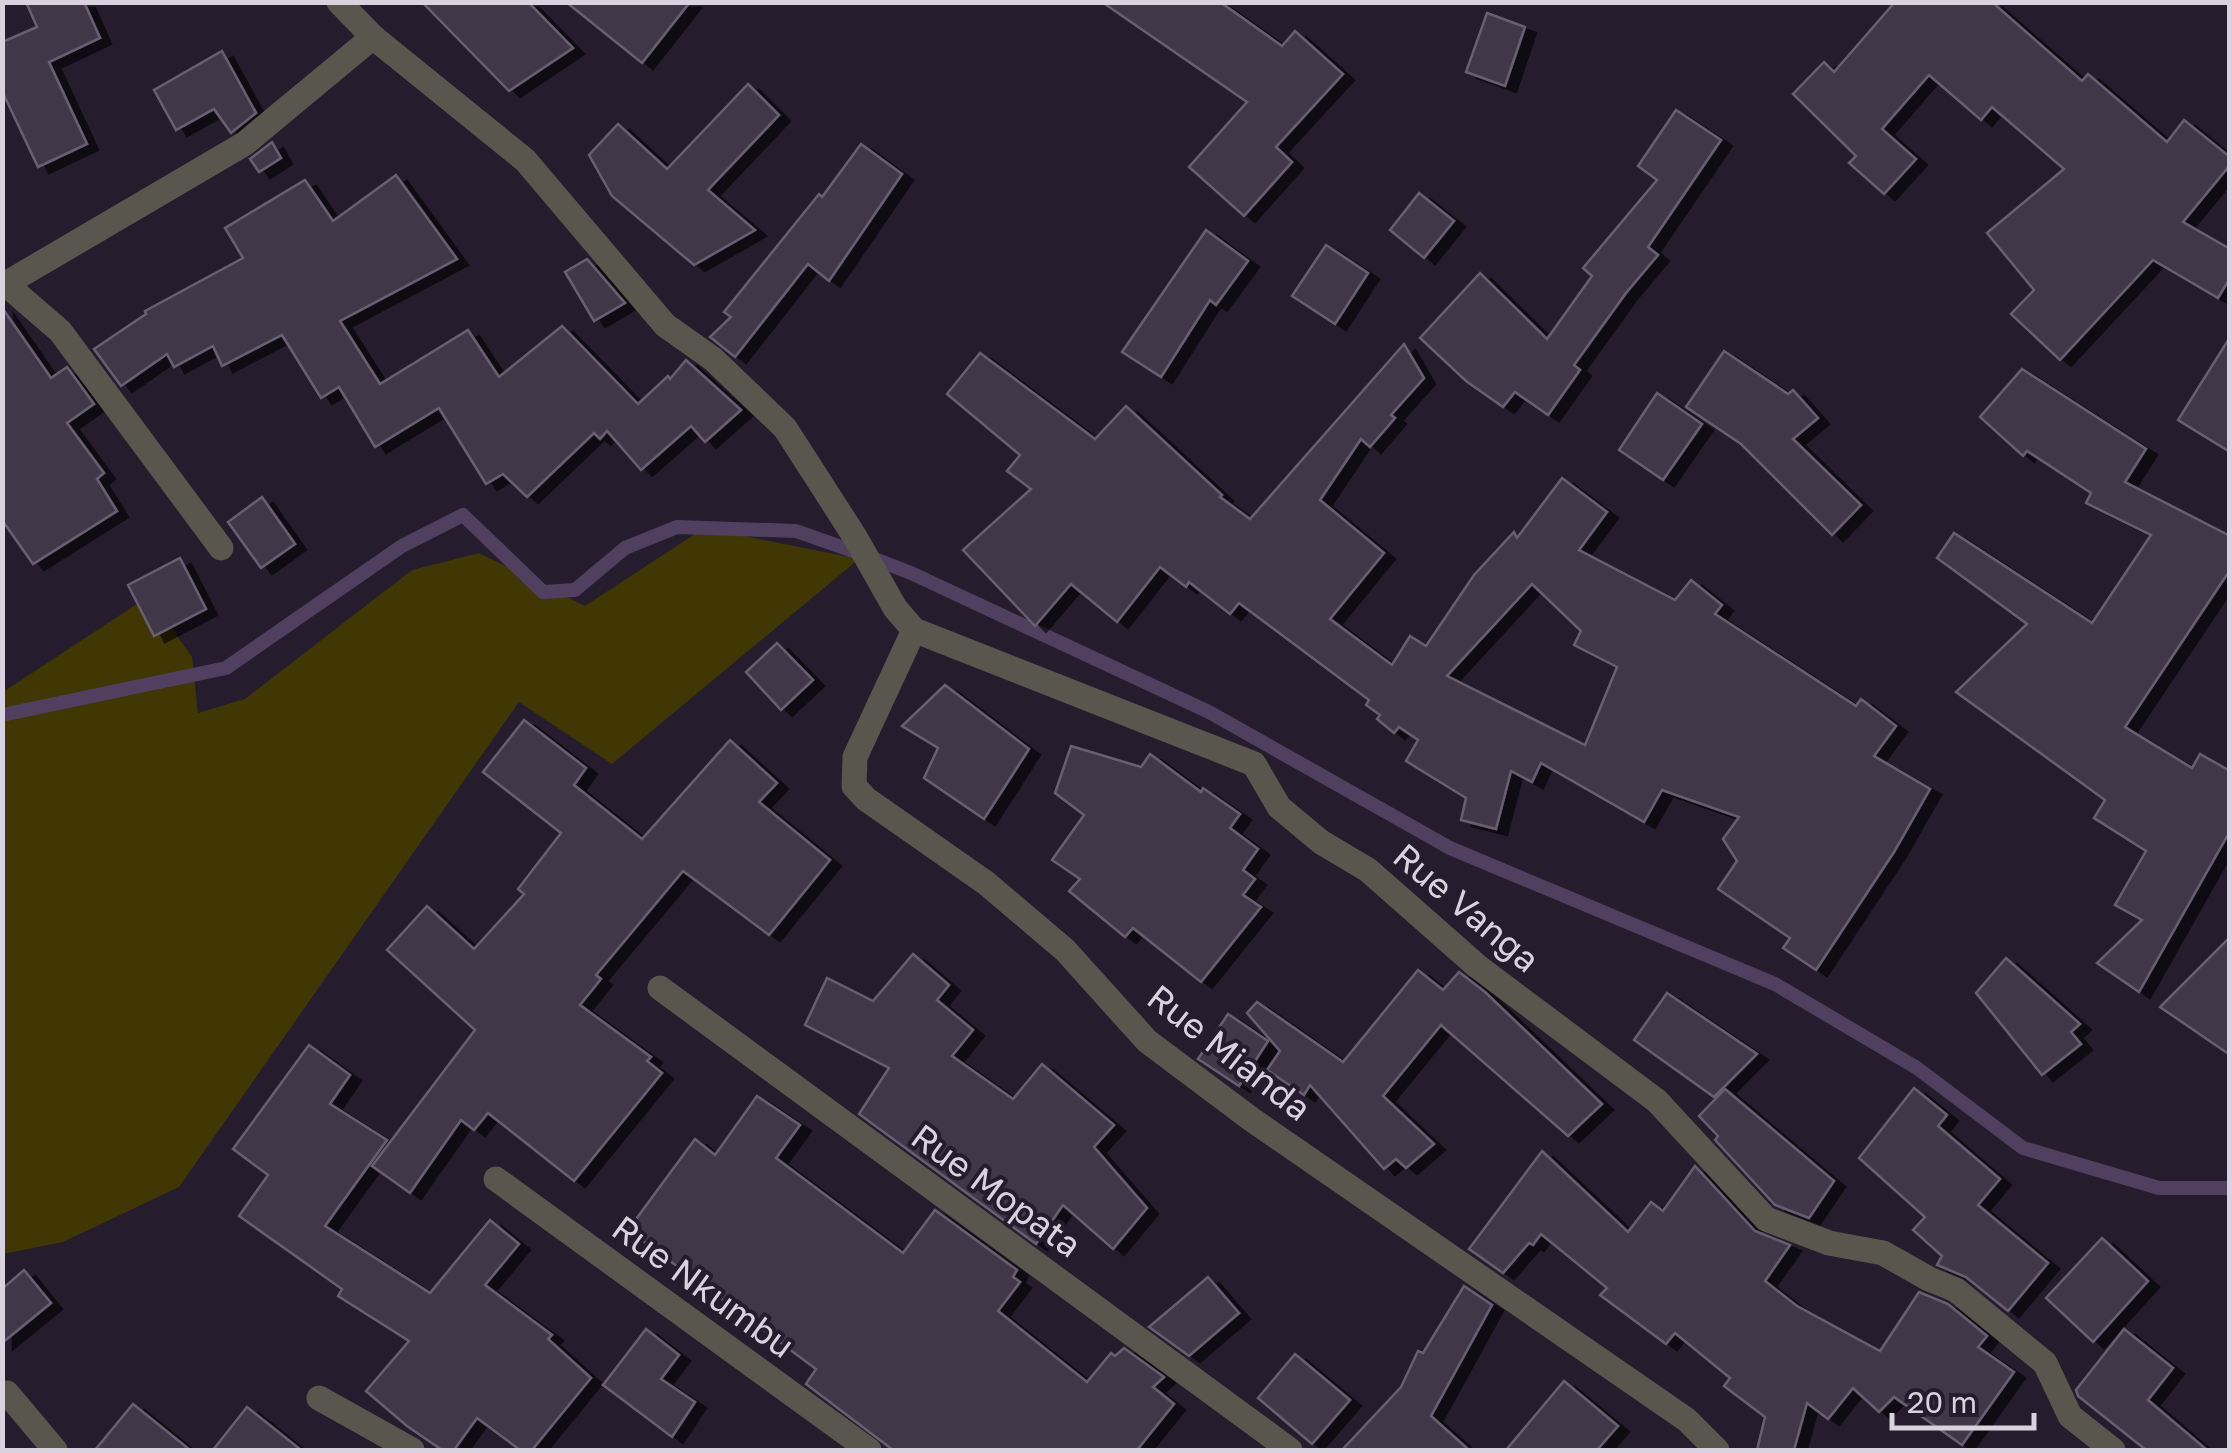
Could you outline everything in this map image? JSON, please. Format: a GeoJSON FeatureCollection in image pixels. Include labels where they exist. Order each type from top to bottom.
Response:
{"type":"FeatureCollection","features":[{"type":"Feature","properties":{"kind":"street"},"geometry":{"type":"LineString","coordinates":[[339,2],[373,36],[526,160],[665,325],[713,359],[785,428],[855,537],[894,608],[914,630]]}},
{"type":"Feature","properties":{"kind":"street"},"geometry":{"type":"LineString","coordinates":[[221,548],[60,331],[4,284],[244,144],[373,36]]}},
{"type":"Feature","properties":{"kind":"street","name":"Rue Mianda"},"geometry":{"type":"LineString","coordinates":[[914,630],[855,757],[854,786],[986,882],[1039,927],[1065,950],[1147,1041],[1251,1119],[1687,1420],[1716,1450]]}},
{"type":"Feature","properties":{"kind":"street","name":"Rue Vanga"},"geometry":{"type":"LineString","coordinates":[[914,630],[1254,764],[1279,807],[1321,842],[1368,870],[1476,966],[1658,1101],[1766,1219],[1830,1243],[1882,1253],[1956,1290],[2045,1363],[2070,1416],[2113,1450]]}},
{"type":"Feature","properties":{"kind":"street","name":"Rue Mopata"},"geometry":{"type":"LineString","coordinates":[[660,988],[1290,1450]]}},
{"type":"Feature","properties":{"kind":"street","name":"Rue Nkumbu"},"geometry":{"type":"LineString","coordinates":[[496,1179],[869,1450]]}},
{"type":"Feature","properties":{"kind":"street"},"geometry":{"type":"LineString","coordinates":[[8,1393],[55,1450]]}},
{"type":"Feature","properties":{"kind":"street"},"geometry":{"type":"LineString","coordinates":[[319,1398],[412,1450]]}},
{"type":"Feature","properties":{"kind":"shaded area"},"geometry":{"type":"Polygon","coordinates":[[[704,528],[859,559],[612,764],[519,702],[179,1187],[63,1242],[3,1254],[3,692],[149,596],[192,657],[198,713],[245,699],[412,570],[479,553],[585,606],[704,528]]]}},
{"type":"Feature","properties":{"kind":"building"},"geometry":{"type":"Polygon","coordinates":[[[26,2],[84,2],[100,38],[49,62],[87,144],[38,167],[2,91],[2,42],[37,27],[26,2]]]}},
{"type":"Feature","properties":{"kind":"building"},"geometry":{"type":"Polygon","coordinates":[[[422,2],[528,2],[573,48],[509,91],[422,2]]]}},
{"type":"Feature","properties":{"kind":"building"},"geometry":{"type":"Polygon","coordinates":[[[566,2],[690,2],[642,63],[566,2]]]}},
{"type":"Feature","properties":{"kind":"building"},"geometry":{"type":"Polygon","coordinates":[[[1102,2],[1220,2],[1282,46],[1295,31],[1343,74],[1276,147],[1292,162],[1244,216],[1189,167],[1247,102],[1102,2]]]}},
{"type":"Feature","properties":{"kind":"building"},"geometry":{"type":"Polygon","coordinates":[[[1895,2],[1992,2],[2082,81],[2088,74],[2167,142],[2184,120],[2230,157],[2230,165],[2183,222],[2230,249],[2230,278],[2218,298],[2153,260],[2060,360],[2011,314],[2034,290],[1987,233],[2064,169],[1992,107],[1981,120],[1929,75],[1882,129],[1916,159],[1884,194],[1849,163],[1856,156],[1793,94],[1824,62],[1834,72],[1895,2]]]}},
{"type":"Feature","properties":{"kind":"building"},"geometry":{"type":"Polygon","coordinates":[[[1487,13],[1525,27],[1505,86],[1466,72],[1487,13]]]}},
{"type":"Feature","properties":{"kind":"building"},"geometry":{"type":"Polygon","coordinates":[[[222,51],[256,113],[231,133],[214,109],[176,130],[154,90],[222,51]]]}},
{"type":"Feature","properties":{"kind":"building"},"geometry":{"type":"Polygon","coordinates":[[[748,84],[779,115],[708,190],[755,230],[694,265],[612,196],[589,155],[618,124],[667,169],[748,84]]]}},
{"type":"Feature","properties":{"kind":"building"},"geometry":{"type":"Polygon","coordinates":[[[1676,110],[1721,140],[1648,247],[1658,255],[1574,365],[1580,370],[1548,415],[1515,392],[1503,407],[1466,381],[1420,338],[1480,273],[1547,339],[1592,276],[1583,268],[1657,180],[1638,166],[1676,110]]]}},
{"type":"Feature","properties":{"kind":"building"},"geometry":{"type":"Polygon","coordinates":[[[272,142],[281,158],[259,172],[250,159],[272,142]]]}},
{"type":"Feature","properties":{"kind":"building"},"geometry":{"type":"Polygon","coordinates":[[[861,144],[902,174],[829,281],[808,264],[735,357],[710,337],[731,317],[724,312],[819,194],[822,197],[861,144]]]}},
{"type":"Feature","properties":{"kind":"building"},"geometry":{"type":"Polygon","coordinates":[[[396,175],[457,259],[340,321],[380,384],[468,330],[499,377],[562,326],[638,404],[668,376],[670,379],[686,360],[741,410],[705,442],[691,426],[641,470],[607,431],[600,439],[594,433],[527,497],[503,474],[486,484],[439,408],[375,447],[339,387],[321,398],[282,335],[222,366],[213,346],[174,367],[167,354],[121,386],[94,349],[146,314],[145,311],[243,258],[225,228],[305,180],[333,221],[396,175]]]}},
{"type":"Feature","properties":{"kind":"building"},"geometry":{"type":"Polygon","coordinates":[[[1419,193],[1454,221],[1424,258],[1390,230],[1419,193]]]}},
{"type":"Feature","properties":{"kind":"building"},"geometry":{"type":"Polygon","coordinates":[[[1206,230],[1248,261],[1216,305],[1210,300],[1161,377],[1122,352],[1206,230]]]}},
{"type":"Feature","properties":{"kind":"building"},"geometry":{"type":"Polygon","coordinates":[[[1326,245],[1368,273],[1335,324],[1292,296],[1326,245]]]}},
{"type":"Feature","properties":{"kind":"building"},"geometry":{"type":"Polygon","coordinates":[[[587,259],[625,303],[594,321],[565,272],[587,259]]]}},
{"type":"Feature","properties":{"kind":"building"},"geometry":{"type":"Polygon","coordinates":[[[3,309],[51,378],[67,367],[94,404],[67,423],[104,473],[97,479],[117,511],[33,564],[2,520],[3,309]]]}},
{"type":"Feature","properties":{"kind":"building"},"geometry":{"type":"Polygon","coordinates":[[[2230,337],[2230,452],[2178,420],[2230,337]]]}},
{"type":"Feature","properties":{"kind":"building"},"geometry":{"type":"Polygon","coordinates":[[[1404,344],[1424,378],[1391,415],[1395,418],[1370,447],[1361,439],[1320,500],[1384,553],[1330,619],[1392,665],[1410,636],[1426,646],[1474,575],[1514,532],[1517,538],[1562,478],[1607,512],[1579,550],[1675,600],[1691,580],[1722,605],[1715,614],[1856,706],[1861,699],[1896,726],[1874,756],[1930,789],[1894,852],[1816,970],[1783,948],[1790,938],[1718,889],[1737,861],[1723,839],[1739,817],[1662,790],[1644,822],[1541,763],[1532,782],[1511,771],[1496,829],[1461,820],[1466,798],[1406,761],[1418,740],[1399,727],[1394,733],[1366,705],[1369,700],[1239,603],[1230,614],[1189,582],[1186,587],[1160,567],[1117,622],[1071,584],[1035,626],[963,550],[1031,489],[1007,471],[1020,455],[947,394],[980,353],[1095,439],[1126,406],[1220,497],[1250,519],[1404,344]],[[1532,584],[1447,676],[1585,745],[1617,667],[1574,645],[1581,631],[1532,584]]]}},
{"type":"Feature","properties":{"kind":"building"},"geometry":{"type":"Polygon","coordinates":[[[1724,351],[1788,394],[1793,390],[1818,418],[1793,439],[1861,505],[1832,535],[1741,444],[1686,407],[1724,351]]]}},
{"type":"Feature","properties":{"kind":"building"},"geometry":{"type":"Polygon","coordinates":[[[2022,369],[2146,449],[2125,482],[2230,536],[2230,570],[2125,727],[2192,768],[2200,754],[2230,771],[2230,831],[2139,992],[2097,963],[2142,920],[2115,905],[2146,851],[2094,818],[2105,800],[1956,692],[2027,624],[1937,558],[1954,533],[2092,623],[2151,535],[2086,503],[2091,493],[2027,451],[2023,456],[1980,417],[2022,369]]]}},
{"type":"Feature","properties":{"kind":"building"},"geometry":{"type":"Polygon","coordinates":[[[1657,393],[1702,424],[1663,480],[1619,450],[1657,393]]]}},
{"type":"Feature","properties":{"kind":"building"},"geometry":{"type":"Polygon","coordinates":[[[262,497],[295,544],[261,568],[228,522],[262,497]]]}},
{"type":"Feature","properties":{"kind":"building"},"geometry":{"type":"Polygon","coordinates":[[[180,558],[206,609],[154,636],[128,585],[180,558]]]}},
{"type":"Feature","properties":{"kind":"building"},"geometry":{"type":"Polygon","coordinates":[[[777,643],[813,680],[781,710],[746,672],[777,643]]]}},
{"type":"Feature","properties":{"kind":"building"},"geometry":{"type":"Polygon","coordinates":[[[945,685],[1029,749],[984,819],[924,778],[938,748],[902,726],[945,685]]]}},
{"type":"Feature","properties":{"kind":"building"},"geometry":{"type":"Polygon","coordinates":[[[524,720],[586,768],[574,785],[642,839],[730,740],[777,783],[759,802],[830,860],[769,935],[683,871],[596,975],[601,979],[580,1005],[651,1057],[647,1061],[662,1073],[574,1181],[488,1113],[474,1130],[461,1120],[410,1193],[372,1166],[475,1030],[387,950],[427,906],[474,949],[524,894],[518,889],[561,833],[483,772],[524,720]]]}},
{"type":"Feature","properties":{"kind":"building"},"geometry":{"type":"Polygon","coordinates":[[[1071,746],[1141,767],[1150,754],[1201,792],[1203,788],[1240,814],[1230,828],[1258,849],[1243,870],[1255,879],[1243,895],[1261,907],[1201,982],[1133,928],[1125,937],[1069,891],[1080,879],[1052,860],[1084,815],[1055,793],[1071,746]]]}},
{"type":"Feature","properties":{"kind":"building"},"geometry":{"type":"Polygon","coordinates":[[[2230,937],[2230,1055],[2160,1007],[2230,937]]]}},
{"type":"Feature","properties":{"kind":"building"},"geometry":{"type":"Polygon","coordinates":[[[913,954],[949,985],[937,1000],[973,1030],[952,1056],[1013,1099],[1042,1064],[1114,1125],[1094,1147],[1147,1208],[1113,1249],[1063,1205],[1036,1244],[859,1114],[889,1068],[805,1025],[827,978],[873,1001],[913,954]]]}},
{"type":"Feature","properties":{"kind":"building"},"geometry":{"type":"Polygon","coordinates":[[[2006,958],[2080,1024],[2071,1032],[2081,1044],[2042,1075],[1976,993],[2006,958]]]}},
{"type":"Feature","properties":{"kind":"building"},"geometry":{"type":"Polygon","coordinates":[[[1418,970],[1443,990],[1459,972],[1602,1104],[1568,1136],[1441,1025],[1383,1096],[1434,1144],[1406,1168],[1396,1159],[1384,1169],[1310,1085],[1304,1095],[1267,1070],[1280,1051],[1247,1013],[1257,1002],[1343,1062],[1418,970]]]}},
{"type":"Feature","properties":{"kind":"building"},"geometry":{"type":"Polygon","coordinates":[[[1667,993],[1757,1054],[1714,1097],[1634,1040],[1667,993]]]}},
{"type":"Feature","properties":{"kind":"building"},"geometry":{"type":"Polygon","coordinates":[[[1228,1014],[1268,1041],[1239,1086],[1198,1059],[1228,1014]]]}},
{"type":"Feature","properties":{"kind":"building"},"geometry":{"type":"Polygon","coordinates":[[[309,1045],[350,1075],[330,1104],[387,1140],[325,1226],[430,1293],[490,1220],[519,1244],[485,1285],[552,1335],[548,1339],[591,1378],[532,1450],[520,1450],[477,1418],[454,1450],[442,1450],[407,1426],[366,1391],[409,1341],[338,1296],[342,1289],[239,1216],[268,1175],[233,1149],[309,1045]]]}},
{"type":"Feature","properties":{"kind":"building"},"geometry":{"type":"Polygon","coordinates":[[[1914,1088],[1947,1115],[1938,1126],[2000,1179],[1978,1205],[2048,1263],[2008,1311],[1966,1277],[1937,1265],[1942,1256],[1913,1230],[1925,1217],[1859,1158],[1914,1088]]]}},
{"type":"Feature","properties":{"kind":"building"},"geometry":{"type":"Polygon","coordinates":[[[1725,1089],[1834,1181],[1809,1218],[1775,1205],[1715,1140],[1718,1136],[1699,1116],[1725,1089]]]}},
{"type":"Feature","properties":{"kind":"building"},"geometry":{"type":"Polygon","coordinates":[[[757,1096],[800,1125],[776,1158],[903,1253],[935,1210],[1017,1270],[1013,1277],[1020,1282],[998,1311],[1087,1382],[1111,1353],[1115,1356],[1124,1348],[1164,1377],[1153,1387],[1174,1404],[1137,1450],[893,1450],[806,1384],[816,1369],[628,1230],[695,1139],[715,1155],[757,1096]]]}},
{"type":"Feature","properties":{"kind":"building"},"geometry":{"type":"Polygon","coordinates":[[[1542,1151],[1628,1232],[1651,1202],[1663,1211],[1695,1166],[1755,1231],[1790,1245],[1765,1281],[1797,1306],[1880,1351],[1919,1292],[1948,1304],[1987,1336],[1978,1347],[2014,1372],[1962,1445],[1894,1397],[1879,1412],[1853,1388],[1828,1419],[1807,1403],[1794,1450],[1757,1450],[1765,1417],[1724,1386],[1730,1378],[1675,1333],[1666,1344],[1600,1295],[1607,1288],[1541,1234],[1503,1273],[1469,1249],[1542,1151]]]}},
{"type":"Feature","properties":{"kind":"building"},"geometry":{"type":"Polygon","coordinates":[[[2102,1238],[2148,1281],[2093,1342],[2046,1298],[2102,1238]]]}},
{"type":"Feature","properties":{"kind":"building"},"geometry":{"type":"Polygon","coordinates":[[[24,1270],[51,1303],[2,1343],[2,1289],[24,1270]]]}},
{"type":"Feature","properties":{"kind":"building"},"geometry":{"type":"Polygon","coordinates":[[[1208,1277],[1239,1313],[1189,1356],[1149,1327],[1208,1277]]]}},
{"type":"Feature","properties":{"kind":"building"},"geometry":{"type":"Polygon","coordinates":[[[1464,1286],[1492,1305],[1431,1416],[1469,1450],[1342,1450],[1401,1387],[1418,1351],[1423,1353],[1464,1286]]]}},
{"type":"Feature","properties":{"kind":"building"},"geometry":{"type":"Polygon","coordinates":[[[646,1329],[679,1355],[661,1379],[695,1402],[672,1437],[603,1385],[646,1329]]]}},
{"type":"Feature","properties":{"kind":"building"},"geometry":{"type":"Polygon","coordinates":[[[2124,1329],[2173,1368],[2148,1400],[2207,1450],[2146,1450],[2078,1396],[2076,1390],[2124,1329]]]}},
{"type":"Feature","properties":{"kind":"building"},"geometry":{"type":"Polygon","coordinates":[[[1295,1354],[1350,1400],[1312,1444],[1258,1398],[1295,1354]]]}},
{"type":"Feature","properties":{"kind":"building"},"geometry":{"type":"Polygon","coordinates":[[[1564,1381],[1618,1426],[1597,1450],[1506,1450],[1564,1381]]]}},
{"type":"Feature","properties":{"kind":"building"},"geometry":{"type":"Polygon","coordinates":[[[133,1404],[190,1450],[95,1450],[133,1404]]]}},
{"type":"Feature","properties":{"kind":"building"},"geometry":{"type":"Polygon","coordinates":[[[247,1407],[301,1450],[213,1450],[247,1407]]]}},
{"type":"Feature","properties":{"kind":"waterway"},"geometry":{"type":"LineString","coordinates":[[2,715],[226,668],[402,546],[463,515],[543,592],[575,590],[625,548],[677,527],[796,531],[911,573],[1209,712],[1450,848],[1775,984],[1917,1068],[2023,1148],[2159,1188],[2230,1188]]}}]}
